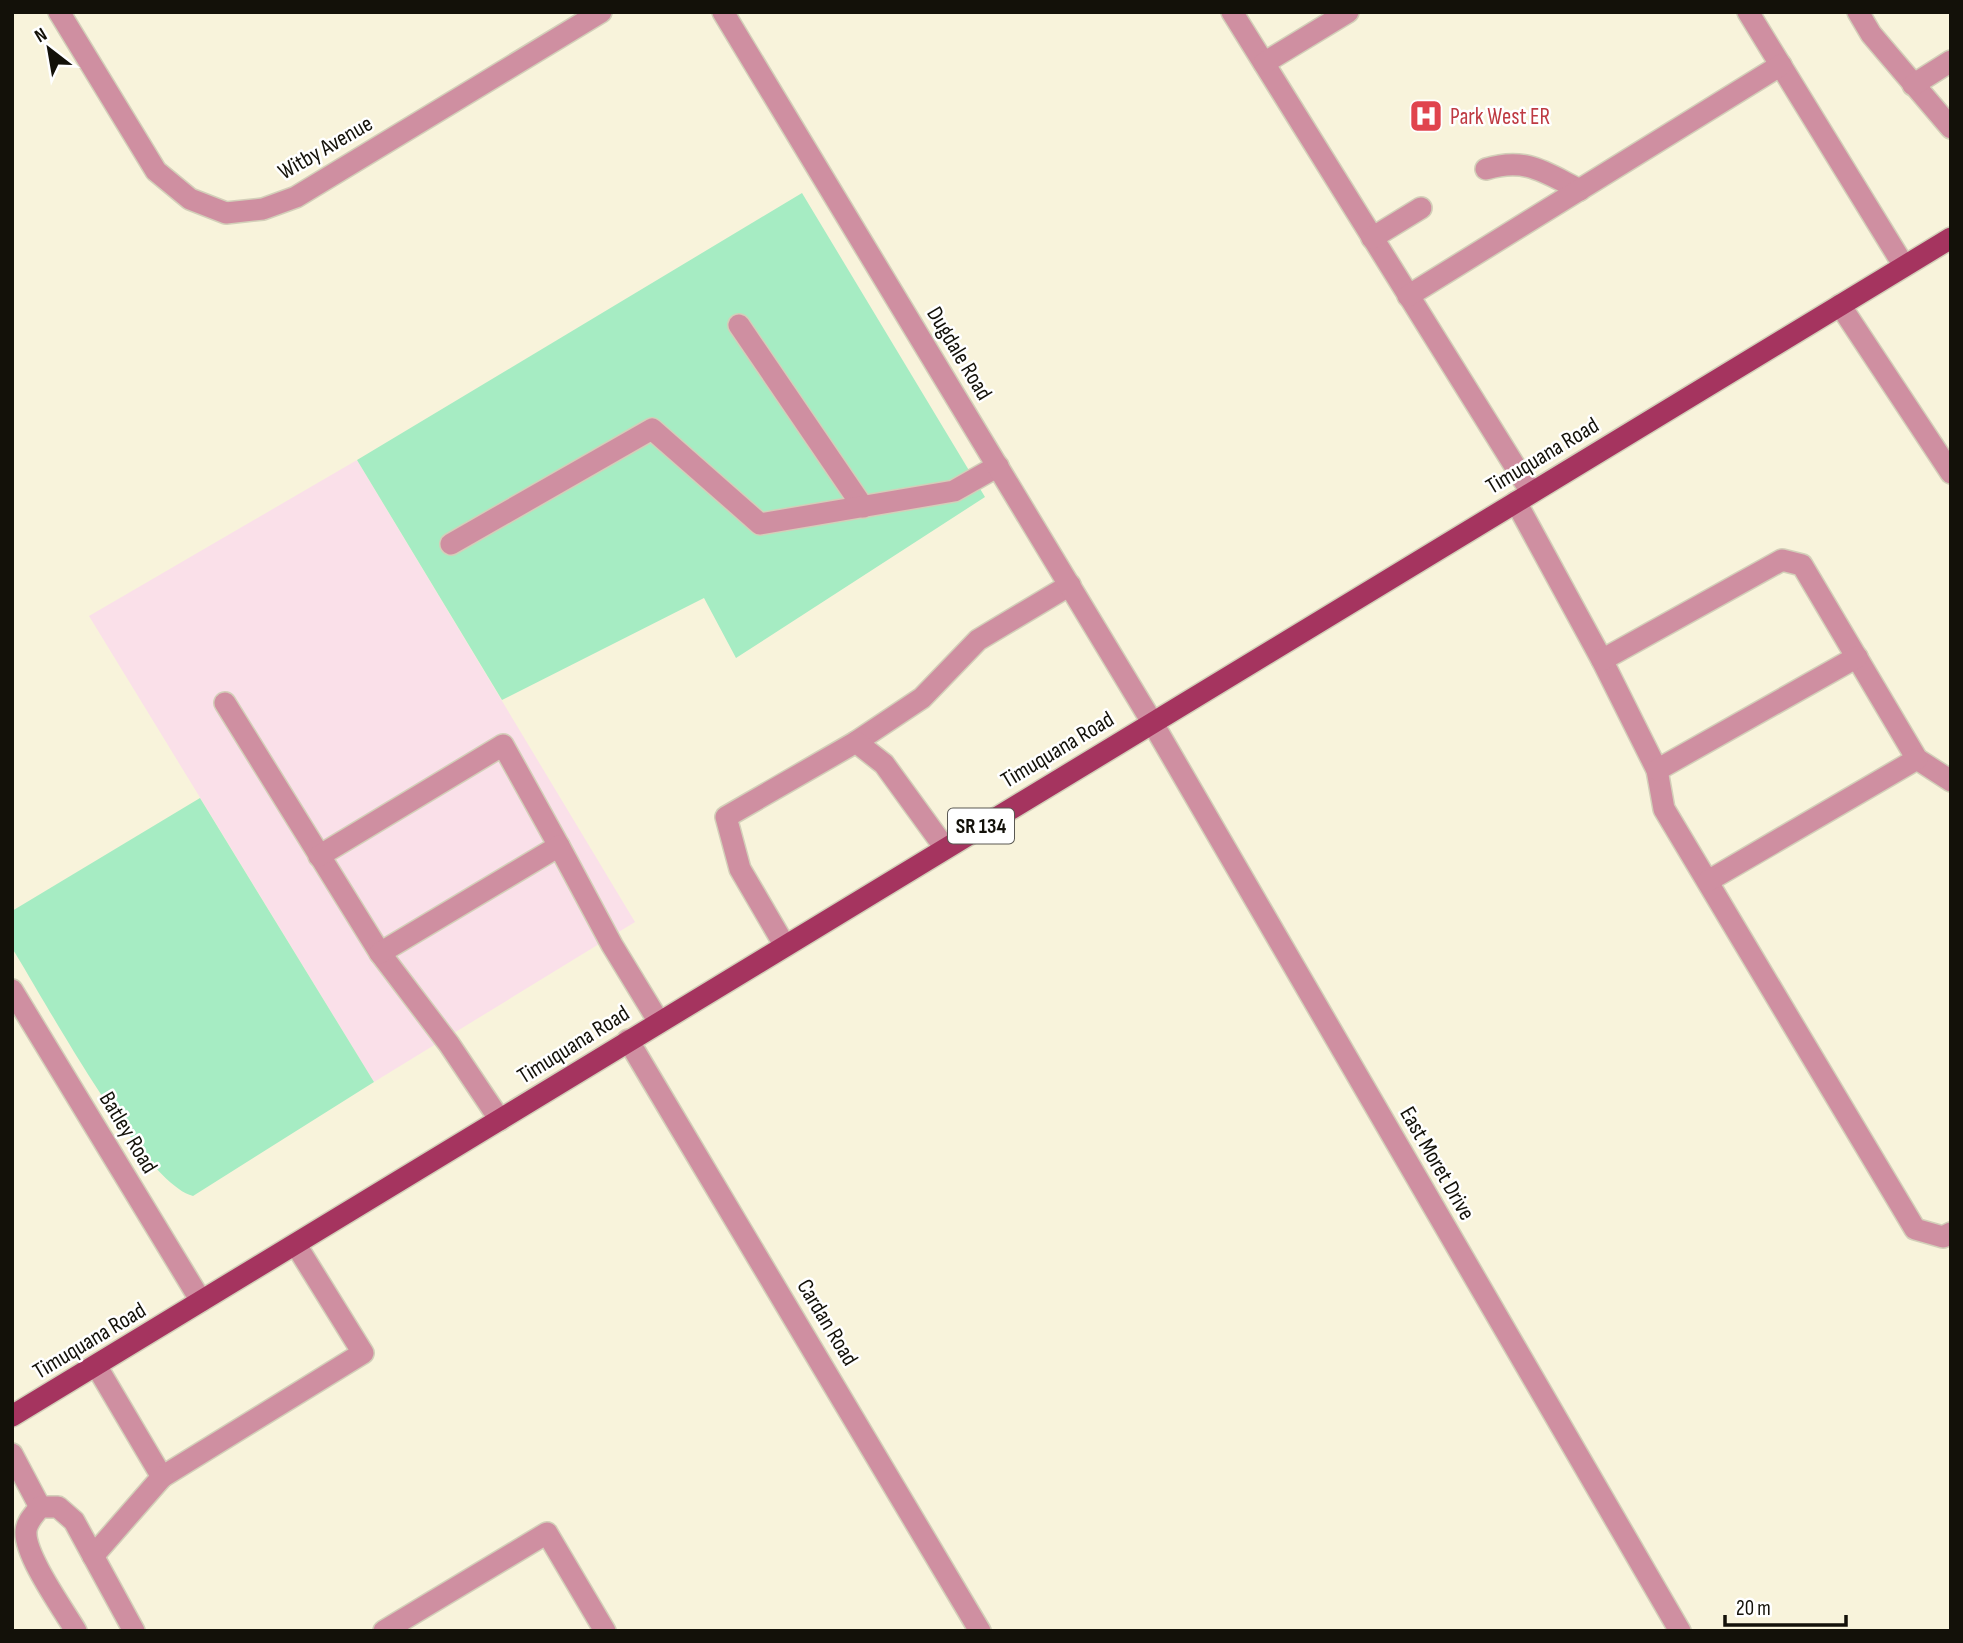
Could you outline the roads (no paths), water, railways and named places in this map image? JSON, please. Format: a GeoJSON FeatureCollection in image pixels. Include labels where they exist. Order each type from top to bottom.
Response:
{"type":"FeatureCollection","features":[{"type":"Feature","properties":{"kind":"main road","name":"Timuquana Road"},"geometry":{"type":"LineString","coordinates":[[12,1416],[97,1367],[628,1040],[1951,238]]}},
{"type":"Feature","properties":{"kind":"street","name":"Witby Avenue"},"geometry":{"type":"LineString","coordinates":[[59,12],[156,171],[190,199],[226,212],[263,209],[296,197],[601,12]]}},
{"type":"Feature","properties":{"kind":"street","name":"Dugdale Road"},"geometry":{"type":"LineString","coordinates":[[723,12],[1152,722]]}},
{"type":"Feature","properties":{"kind":"street"},"geometry":{"type":"LineString","coordinates":[[1232,12],[1408,296],[1523,497],[1657,770],[1664,809],[1915,1229],[1943,1237],[1951,1233]]}},
{"type":"Feature","properties":{"kind":"street"},"geometry":{"type":"LineString","coordinates":[[1264,63],[1348,12]]}},
{"type":"Feature","properties":{"kind":"street"},"geometry":{"type":"LineString","coordinates":[[1748,12],[1904,266]]}},
{"type":"Feature","properties":{"kind":"street"},"geometry":{"type":"LineString","coordinates":[[1858,12],[1871,34],[1951,128]]}},
{"type":"Feature","properties":{"kind":"street"},"geometry":{"type":"LineString","coordinates":[[1913,85],[1951,61]]}},
{"type":"Feature","properties":{"kind":"street"},"geometry":{"type":"LineString","coordinates":[[1408,296],[1781,65]]}},
{"type":"Feature","properties":{"kind":"street"},"geometry":{"type":"LineString","coordinates":[[1486,169],[1510,162],[1539,170],[1580,190]]}},
{"type":"Feature","properties":{"kind":"street"},"geometry":{"type":"LineString","coordinates":[[1372,238],[1421,208]]}},
{"type":"Feature","properties":{"kind":"street"},"geometry":{"type":"LineString","coordinates":[[1840,304],[1943,445],[1951,473]]}},
{"type":"Feature","properties":{"kind":"street"},"geometry":{"type":"LineString","coordinates":[[739,325],[863,507]]}},
{"type":"Feature","properties":{"kind":"street"},"geometry":{"type":"LineString","coordinates":[[450,544],[652,429],[760,524],[954,491],[998,466]]}},
{"type":"Feature","properties":{"kind":"street"},"geometry":{"type":"LineString","coordinates":[[1602,660],[1782,560],[1802,565],[1917,759],[1951,781]]}},
{"type":"Feature","properties":{"kind":"street"},"geometry":{"type":"LineString","coordinates":[[785,946],[740,869],[726,817],[856,742],[922,698],[978,640],[1070,584]]}},
{"type":"Feature","properties":{"kind":"street"},"geometry":{"type":"LineString","coordinates":[[1657,770],[1857,657]]}},
{"type":"Feature","properties":{"kind":"street"},"geometry":{"type":"LineString","coordinates":[[225,704],[380,953],[449,1044],[500,1120]]}},
{"type":"Feature","properties":{"kind":"street","name":"East Moret Drive"},"geometry":{"type":"LineString","coordinates":[[1152,722],[1680,1631]]}},
{"type":"Feature","properties":{"kind":"street"},"geometry":{"type":"LineString","coordinates":[[856,742],[884,764],[946,848]]}},
{"type":"Feature","properties":{"kind":"street"},"geometry":{"type":"LineString","coordinates":[[318,856],[503,745],[611,945],[659,1022]]}},
{"type":"Feature","properties":{"kind":"street"},"geometry":{"type":"LineString","coordinates":[[1708,881],[1917,759]]}},
{"type":"Feature","properties":{"kind":"street"},"geometry":{"type":"LineString","coordinates":[[380,953],[559,846]]}},
{"type":"Feature","properties":{"kind":"street","name":"Batley Road"},"geometry":{"type":"LineString","coordinates":[[12,990],[201,1301]]}},
{"type":"Feature","properties":{"kind":"street","name":"Cardan Road"},"geometry":{"type":"LineString","coordinates":[[628,1040],[980,1631]]}},
{"type":"Feature","properties":{"kind":"street"},"geometry":{"type":"LineString","coordinates":[[93,1556],[162,1477],[363,1353],[296,1245]]}},
{"type":"Feature","properties":{"kind":"street"},"geometry":{"type":"LineString","coordinates":[[97,1367],[162,1477]]}},
{"type":"Feature","properties":{"kind":"street"},"geometry":{"type":"LineString","coordinates":[[12,1454],[40,1507]]}},
{"type":"Feature","properties":{"kind":"street"},"geometry":{"type":"LineString","coordinates":[[40,1507],[58,1507],[74,1521],[134,1631]]}},
{"type":"Feature","properties":{"kind":"street"},"geometry":{"type":"LineString","coordinates":[[40,1507],[28,1522],[25,1534],[35,1561],[76,1631]]}},
{"type":"Feature","properties":{"kind":"street"},"geometry":{"type":"LineString","coordinates":[[384,1631],[547,1533],[605,1631]]}},
{"type":"Feature","properties":{"kind":"place","name":"Park West ER"},"geometry":{"type":"Point","coordinates":[1426,116]}}]}
